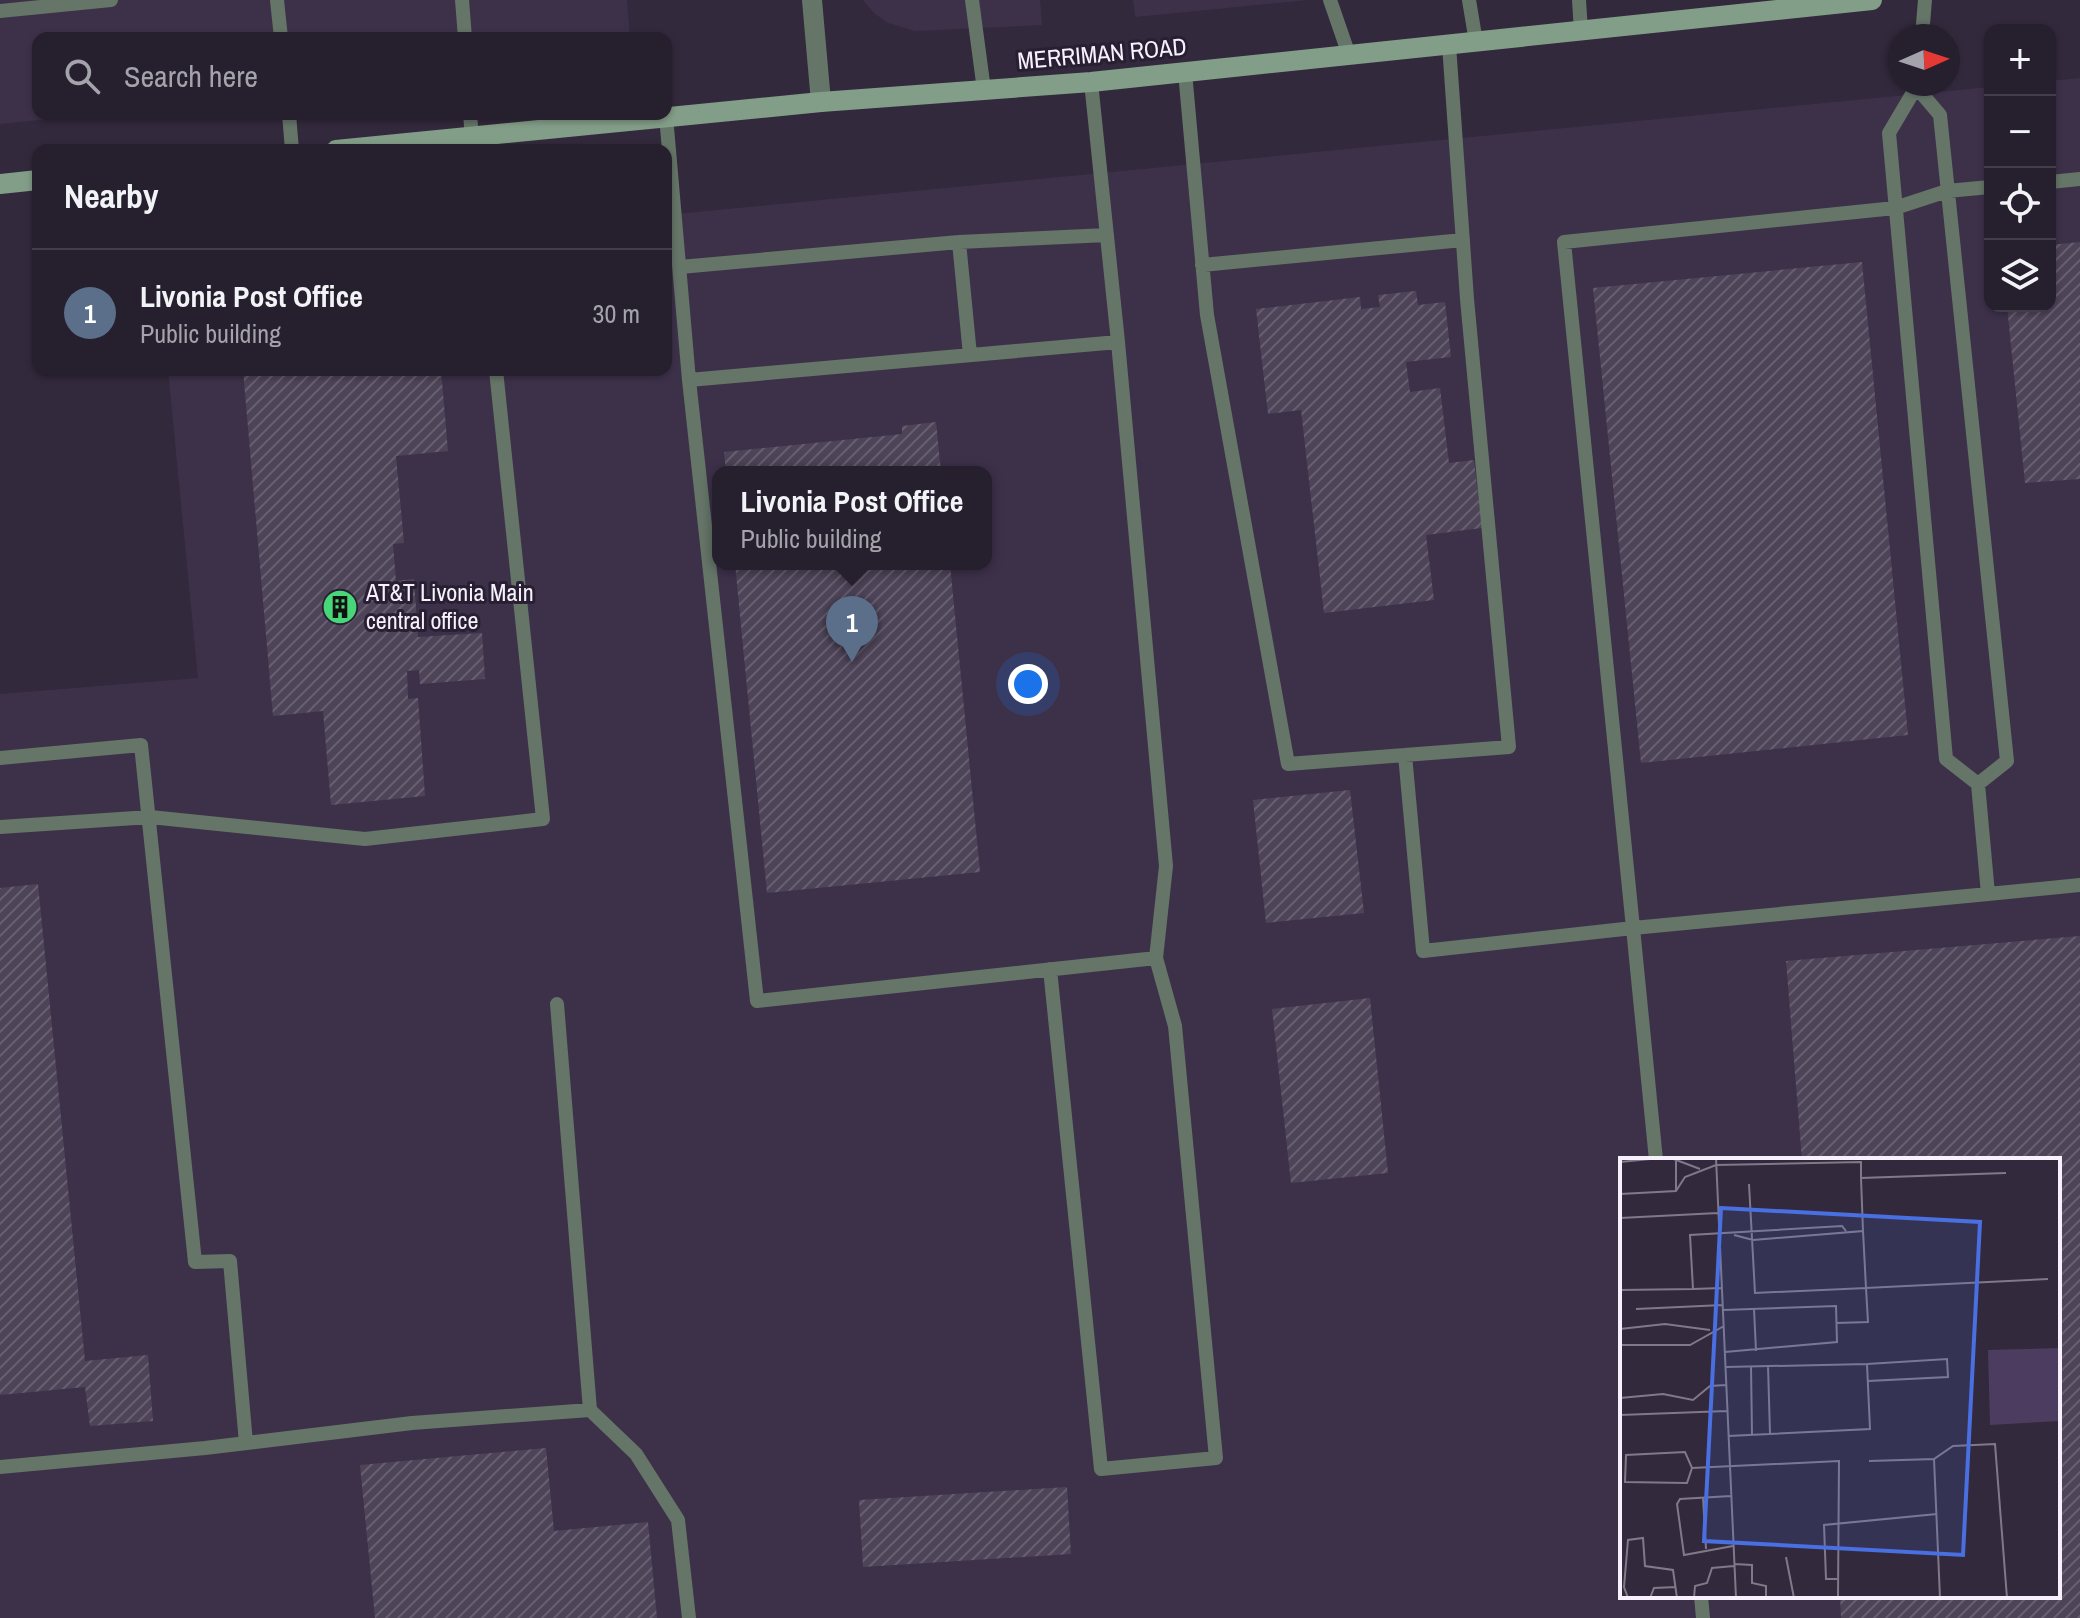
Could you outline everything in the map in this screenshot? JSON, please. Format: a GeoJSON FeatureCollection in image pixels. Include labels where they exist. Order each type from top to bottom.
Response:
{"type":"FeatureCollection","features":[{"type":"Feature","properties":{"kind":"main road","name":"MERRIMAN ROAD"},"geometry":{"type":"LineString","coordinates":[[672,115],[1091,82],[1872,0]]}},
{"type":"Feature","properties":{"kind":"main road","name":"MERRIMAN ROAD"},"geometry":{"type":"LineString","coordinates":[[472,143],[637,120]]}},
{"type":"Feature","properties":{"kind":"main road"},"geometry":{"type":"LineString","coordinates":[[0,184],[32,181]]}},
{"type":"Feature","properties":{"kind":"street"},"geometry":{"type":"LineString","coordinates":[[812,0],[821,102]]}},
{"type":"Feature","properties":{"kind":"lane"},"geometry":{"type":"LineString","coordinates":[[0,11],[111,0]]}},
{"type":"Feature","properties":{"kind":"lane"},"geometry":{"type":"LineString","coordinates":[[277,0],[280,32]]}},
{"type":"Feature","properties":{"kind":"lane"},"geometry":{"type":"LineString","coordinates":[[462,0],[465,32]]}},
{"type":"Feature","properties":{"kind":"lane"},"geometry":{"type":"LineString","coordinates":[[972,0],[984,90]]}},
{"type":"Feature","properties":{"kind":"lane"},"geometry":{"type":"LineString","coordinates":[[1330,0],[1349,55]]}},
{"type":"Feature","properties":{"kind":"lane"},"geometry":{"type":"LineString","coordinates":[[1469,0],[1476,42]]}},
{"type":"Feature","properties":{"kind":"lane"},"geometry":{"type":"LineString","coordinates":[[1579,0],[1581,31]]}},
{"type":"Feature","properties":{"kind":"lane"},"geometry":{"type":"LineString","coordinates":[[1923,24],[1925,0]]}},
{"type":"Feature","properties":{"kind":"lane"},"geometry":{"type":"LineString","coordinates":[[1185,72],[1207,315],[1288,764],[1509,747],[1463,240],[1449,45]]}},
{"type":"Feature","properties":{"kind":"lane"},"geometry":{"type":"LineString","coordinates":[[1050,969],[1101,1469],[1216,1458],[1175,1026],[1156,958],[1166,866],[1091,82]]}},
{"type":"Feature","properties":{"kind":"lane"},"geometry":{"type":"LineString","coordinates":[[1912,96],[1889,133],[1946,759],[1978,784],[1988,894]]}},
{"type":"Feature","properties":{"kind":"lane"},"geometry":{"type":"LineString","coordinates":[[1926,96],[1940,115],[2007,761],[1978,784]]}},
{"type":"Feature","properties":{"kind":"lane"},"geometry":{"type":"LineString","coordinates":[[290,120],[292,144]]}},
{"type":"Feature","properties":{"kind":"lane"},"geometry":{"type":"LineString","coordinates":[[470,120],[472,143]]}},
{"type":"Feature","properties":{"kind":"lane"},"geometry":{"type":"LineString","coordinates":[[666,120],[669,144]]}},
{"type":"Feature","properties":{"kind":"lane"},"geometry":{"type":"LineString","coordinates":[[2056,181],[2080,179]]}},
{"type":"Feature","properties":{"kind":"lane"},"geometry":{"type":"LineString","coordinates":[[672,181],[689,380],[757,1001],[1156,958]]}},
{"type":"Feature","properties":{"kind":"lane"},"geometry":{"type":"LineString","coordinates":[[1656,1158],[1564,242],[1895,208],[1947,191],[1984,188]]}},
{"type":"Feature","properties":{"kind":"lane"},"geometry":{"type":"LineString","coordinates":[[680,267],[959,242],[1107,235]]}},
{"type":"Feature","properties":{"kind":"lane"},"geometry":{"type":"LineString","coordinates":[[1202,265],[1463,240]]}},
{"type":"Feature","properties":{"kind":"lane"},"geometry":{"type":"LineString","coordinates":[[959,242],[970,355]]}},
{"type":"Feature","properties":{"kind":"lane"},"geometry":{"type":"LineString","coordinates":[[689,380],[1118,342]]}},
{"type":"Feature","properties":{"kind":"lane"},"geometry":{"type":"LineString","coordinates":[[0,827],[150,817],[365,839],[543,819],[497,376]]}},
{"type":"Feature","properties":{"kind":"lane"},"geometry":{"type":"LineString","coordinates":[[0,758],[141,745],[195,1262],[230,1261],[246,1443]]}},
{"type":"Feature","properties":{"kind":"lane"},"geometry":{"type":"LineString","coordinates":[[1405,755],[1423,951],[2080,885]]}},
{"type":"Feature","properties":{"kind":"lane"},"geometry":{"type":"LineString","coordinates":[[557,1004],[590,1410],[636,1454],[678,1520],[689,1618]]}},
{"type":"Feature","properties":{"kind":"lane"},"geometry":{"type":"LineString","coordinates":[[0,1467],[412,1423],[590,1410]]}},
{"type":"Feature","properties":{"kind":"lane"},"geometry":{"type":"LineString","coordinates":[[1701,1598],[1703,1618]]}},
{"type":"Feature","properties":{"kind":"shaded area"},"geometry":{"type":"Polygon","coordinates":[[[0,0],[627,0],[630,32],[32,32],[32,120],[40,120],[0,124],[0,0]]]}},
{"type":"Feature","properties":{"kind":"shaded area"},"geometry":{"type":"Polygon","coordinates":[[[863,0],[1040,0],[1042,25],[915,31],[888,23],[863,0]]]}},
{"type":"Feature","properties":{"kind":"shaded area"},"geometry":{"type":"Polygon","coordinates":[[[1133,0],[1309,0],[1135,17],[1133,0]]]}},
{"type":"Feature","properties":{"kind":"shaded area"},"geometry":{"type":"Polygon","coordinates":[[[2080,78],[2080,1618],[0,1618],[0,694],[198,678],[169,376],[672,376],[672,214],[1897,96],[1960,96],[1960,90],[1984,88],[1984,312],[2056,312],[2056,80],[2080,78]]]}},
{"type":"Feature","properties":{"kind":"building"},"geometry":{"type":"Polygon","coordinates":[[[2080,242],[2080,479],[2025,483],[2008,312],[2056,312],[2056,244],[2080,242]]]}},
{"type":"Feature","properties":{"kind":"building"},"geometry":{"type":"Polygon","coordinates":[[[1862,262],[1908,735],[1641,763],[1593,288],[1862,262]]]}},
{"type":"Feature","properties":{"kind":"building"},"geometry":{"type":"Polygon","coordinates":[[[1416,291],[1418,305],[1445,302],[1451,357],[1406,362],[1410,392],[1440,388],[1449,463],[1474,460],[1482,528],[1426,535],[1434,600],[1324,613],[1301,410],[1268,414],[1256,309],[1360,297],[1361,309],[1380,307],[1378,295],[1416,291]]]}},
{"type":"Feature","properties":{"kind":"building","name":"AT&T Livonia Main central office"},"geometry":{"type":"Polygon","coordinates":[[[244,376],[442,376],[448,451],[396,456],[404,543],[393,544],[396,581],[414,579],[418,637],[482,633],[485,679],[420,684],[419,670],[407,671],[408,699],[418,698],[425,796],[331,805],[323,711],[273,716],[244,376]]]}},
{"type":"Feature","properties":{"kind":"building"},"geometry":{"type":"Polygon","coordinates":[[[936,422],[940,466],[725,466],[724,452],[902,434],[902,426],[936,422]]]}},
{"type":"Feature","properties":{"kind":"building"},"geometry":{"type":"Polygon","coordinates":[[[736,570],[951,570],[980,872],[767,893],[736,570]]]}},
{"type":"Feature","properties":{"kind":"building"},"geometry":{"type":"Polygon","coordinates":[[[1350,790],[1364,913],[1266,923],[1253,800],[1350,790]]]}},
{"type":"Feature","properties":{"kind":"building"},"geometry":{"type":"Polygon","coordinates":[[[38,884],[85,1361],[148,1355],[153,1421],[90,1426],[85,1387],[0,1395],[0,888],[38,884]]]}},
{"type":"Feature","properties":{"kind":"building"},"geometry":{"type":"Polygon","coordinates":[[[2080,936],[2080,1618],[1841,1618],[1840,1598],[2060,1598],[2060,1158],[1802,1158],[1786,961],[2080,936]]]}},
{"type":"Feature","properties":{"kind":"building"},"geometry":{"type":"Polygon","coordinates":[[[1370,998],[1388,1173],[1291,1183],[1272,1009],[1370,998]]]}},
{"type":"Feature","properties":{"kind":"building"},"geometry":{"type":"Polygon","coordinates":[[[546,1448],[554,1531],[648,1522],[657,1618],[375,1618],[360,1465],[546,1448]]]}},
{"type":"Feature","properties":{"kind":"building"},"geometry":{"type":"Polygon","coordinates":[[[1067,1487],[1071,1554],[863,1567],[859,1500],[1067,1487]]]}},
{"type":"Feature","properties":{"kind":"place","name":"AT&T Livonia Main central office"},"geometry":{"type":"Point","coordinates":[340,607]}},
{"type":"Feature","properties":{"kind":"place","name":"Livonia Post Office"},"geometry":{"type":"Point","coordinates":[852,662]}}]}
